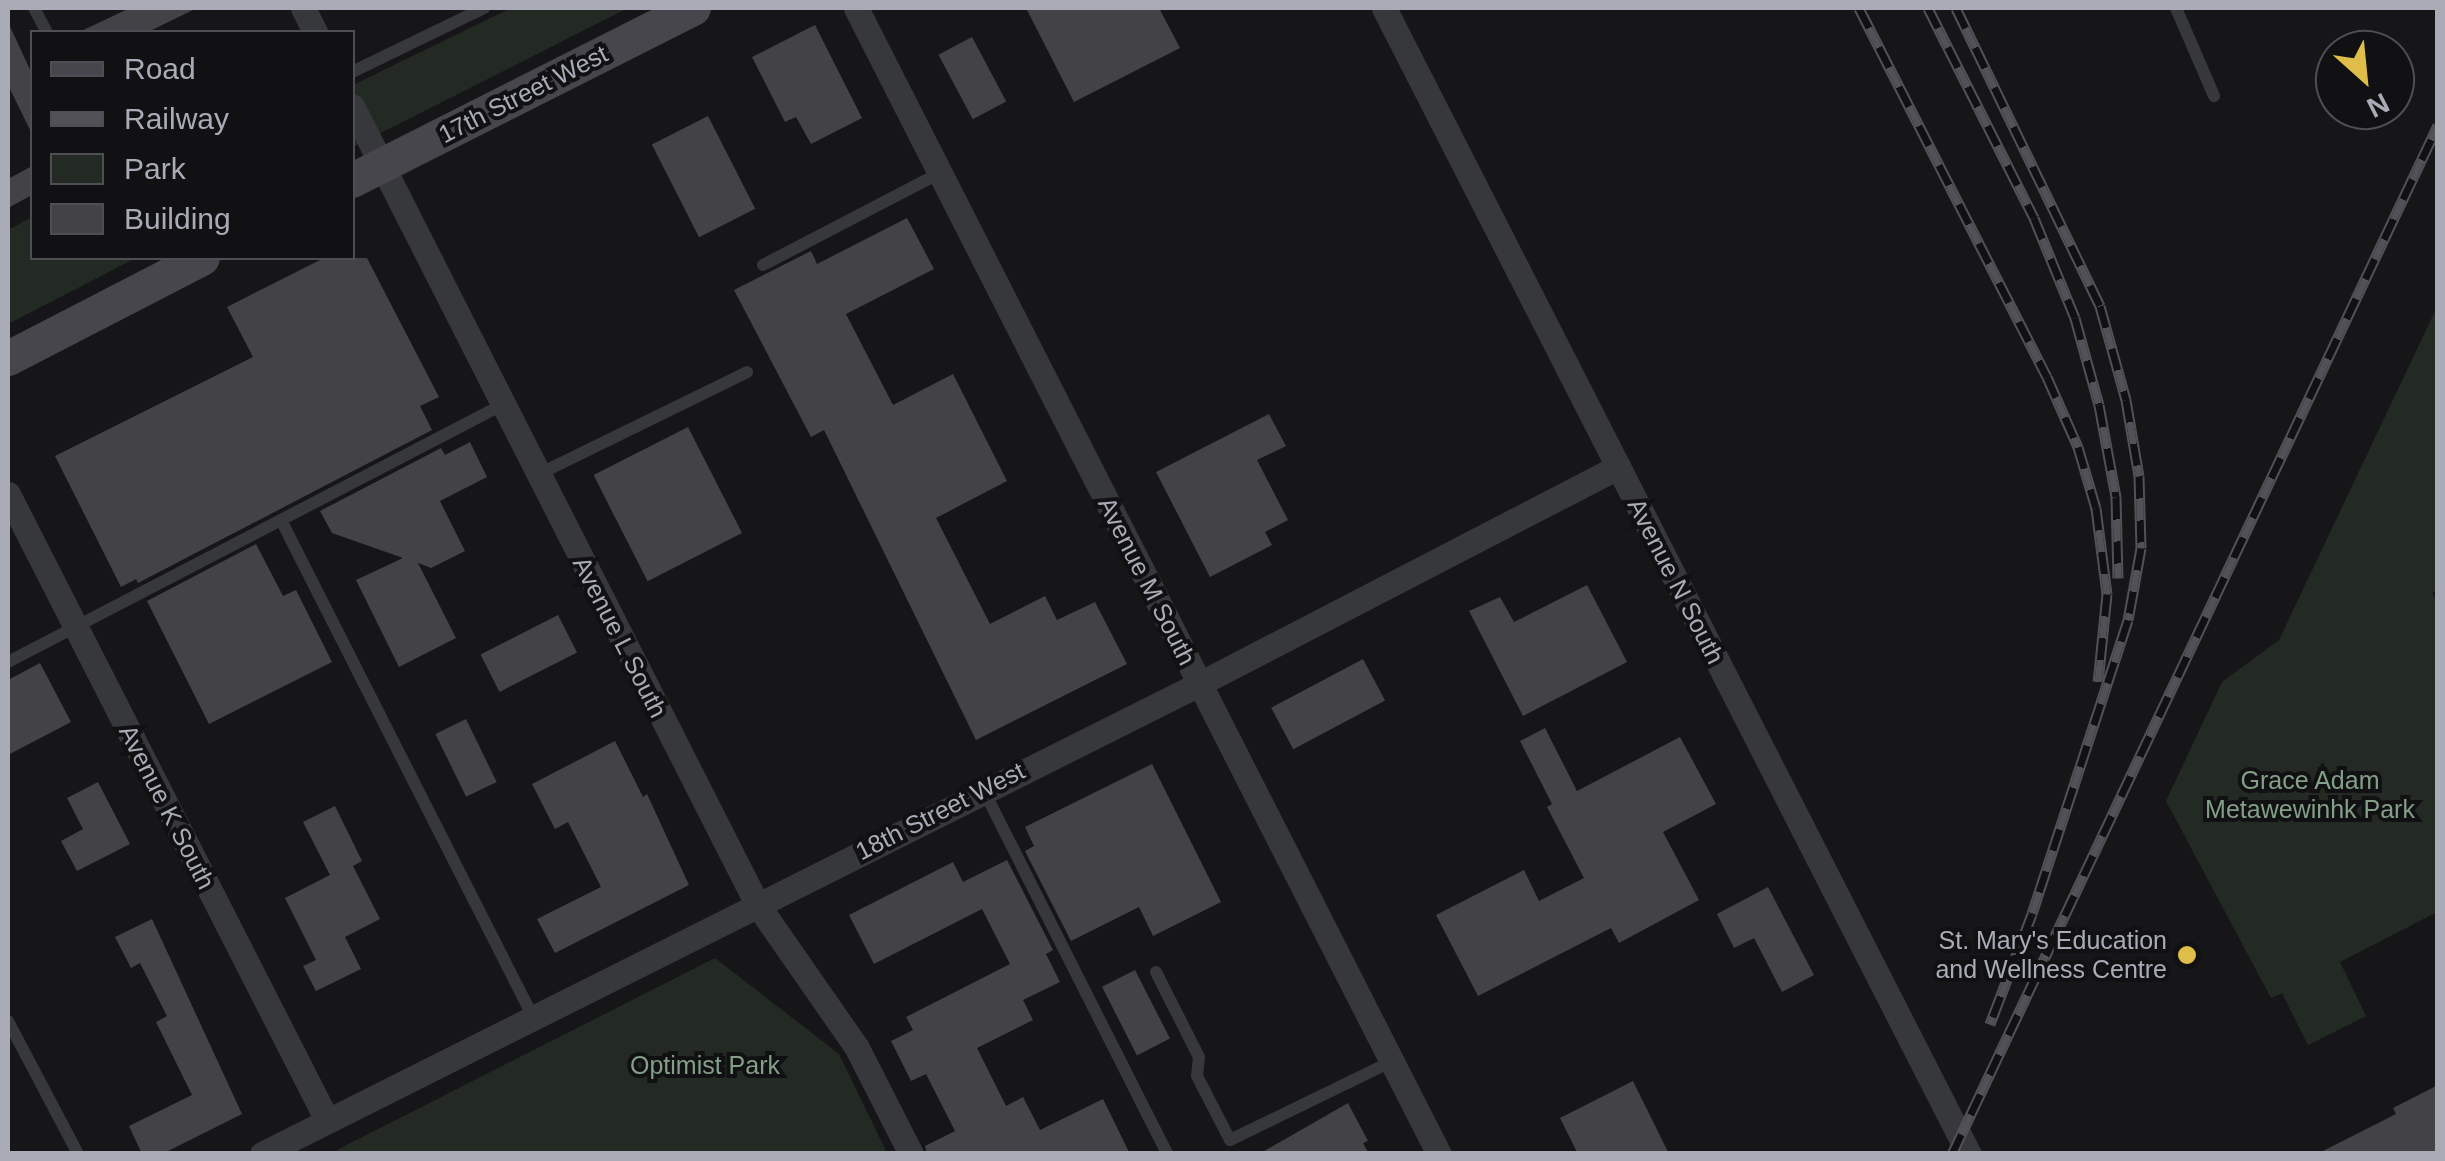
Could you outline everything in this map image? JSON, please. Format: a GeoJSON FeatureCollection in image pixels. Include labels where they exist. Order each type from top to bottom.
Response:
{"type":"FeatureCollection","features":[{"type":"Feature","properties":{"kind":"street"},"geometry":{"type":"LineString","coordinates":[[303,8],[315,30]]}},
{"type":"Feature","properties":{"kind":"street","name":"17th Street West"},"geometry":{"type":"LineString","coordinates":[[367,172],[693,8]]}},
{"type":"Feature","properties":{"kind":"street","name":"Avenue M South"},"geometry":{"type":"LineString","coordinates":[[856,8],[1440,1154]]}},
{"type":"Feature","properties":{"kind":"street","name":"Avenue N South"},"geometry":{"type":"LineString","coordinates":[[1384,8],[1969,1154]]}},
{"type":"Feature","properties":{"kind":"street","name":"Avenue L South"},"geometry":{"type":"LineString","coordinates":[[355,119],[367,172],[502,405],[756,904],[857,1048],[911,1154]]}},
{"type":"Feature","properties":{"kind":"street"},"geometry":{"type":"LineString","coordinates":[[8,358],[198,260]]}},
{"type":"Feature","properties":{"kind":"street","name":"18th Street West"},"geometry":{"type":"LineString","coordinates":[[262,1154],[982,788],[1198,684],[1618,467]]}},
{"type":"Feature","properties":{"kind":"street","name":"Avenue K South"},"geometry":{"type":"LineString","coordinates":[[8,494],[326,1120]]}},
{"type":"Feature","properties":{"kind":"lane"},"geometry":{"type":"LineString","coordinates":[[34,8],[46,30]]}},
{"type":"Feature","properties":{"kind":"lane"},"geometry":{"type":"LineString","coordinates":[[355,71],[484,8]]}},
{"type":"Feature","properties":{"kind":"lane"},"geometry":{"type":"LineString","coordinates":[[2176,8],[2214,96]]}},
{"type":"Feature","properties":{"kind":"lane"},"geometry":{"type":"LineString","coordinates":[[762,265],[940,173]]}},
{"type":"Feature","properties":{"kind":"lane"},"geometry":{"type":"LineString","coordinates":[[537,475],[747,372]]}},
{"type":"Feature","properties":{"kind":"lane"},"geometry":{"type":"LineString","coordinates":[[8,662],[502,405]]}},
{"type":"Feature","properties":{"kind":"lane"},"geometry":{"type":"LineString","coordinates":[[282,522],[533,1017]]}},
{"type":"Feature","properties":{"kind":"lane"},"geometry":{"type":"LineString","coordinates":[[982,788],[1168,1154]]}},
{"type":"Feature","properties":{"kind":"lane"},"geometry":{"type":"LineString","coordinates":[[1156,972],[1200,1057],[1197,1076],[1230,1140],[1393,1061]]}},
{"type":"Feature","properties":{"kind":"lane"},"geometry":{"type":"LineString","coordinates":[[8,1020],[78,1154]]}},
{"type":"Feature","properties":{"kind":"green space"},"geometry":{"type":"Polygon","coordinates":[[[511,8],[628,8],[355,146],[355,84],[511,8]]]}},
{"type":"Feature","properties":{"kind":"green space"},"geometry":{"type":"Polygon","coordinates":[[[30,218],[30,260],[132,260],[8,324],[8,230],[30,218]]]}},
{"type":"Feature","properties":{"kind":"green space","name":"Grace Adam Metawewinhk Park"},"geometry":{"type":"Polygon","coordinates":[[[2437,307],[2438,590],[2432,593],[2438,604],[2437,912],[2340,962],[2366,1016],[2308,1045],[2282,993],[2271,998],[2166,801],[2222,682],[2279,640],[2437,307]]]}},
{"type":"Feature","properties":{"kind":"green space","name":"Optimist Park"},"geometry":{"type":"Polygon","coordinates":[[[715,958],[839,1054],[887,1153],[331,1153],[715,958]]]}},
{"type":"Feature","properties":{"kind":"building"},"geometry":{"type":"Polygon","coordinates":[[[130,8],[197,8],[152,30],[83,30],[130,8]]]}},
{"type":"Feature","properties":{"kind":"building"},"geometry":{"type":"Polygon","coordinates":[[[1026,8],[1159,8],[1180,48],[1074,102],[1026,8]]]}},
{"type":"Feature","properties":{"kind":"building"},"geometry":{"type":"Polygon","coordinates":[[[8,22],[30,70],[30,130],[8,85],[8,22]]]}},
{"type":"Feature","properties":{"kind":"building"},"geometry":{"type":"Polygon","coordinates":[[[815,25],[862,118],[811,144],[796,117],[785,122],[752,57],[815,25]]]}},
{"type":"Feature","properties":{"kind":"building"},"geometry":{"type":"Polygon","coordinates":[[[972,37],[1006,101],[973,119],[938,55],[972,37]]]}},
{"type":"Feature","properties":{"kind":"building"},"geometry":{"type":"Polygon","coordinates":[[[708,116],[755,209],[699,237],[652,145],[708,116]]]}},
{"type":"Feature","properties":{"kind":"building"},"geometry":{"type":"Polygon","coordinates":[[[30,167],[30,196],[8,208],[8,179],[30,167]]]}},
{"type":"Feature","properties":{"kind":"building"},"geometry":{"type":"Polygon","coordinates":[[[907,218],[934,269],[846,314],[893,405],[953,374],[1007,481],[936,518],[990,624],[1045,596],[1057,620],[1095,602],[1127,664],[976,740],[824,430],[811,437],[734,290],[811,251],[817,264],[907,218]]]}},
{"type":"Feature","properties":{"kind":"building"},"geometry":{"type":"Polygon","coordinates":[[[367,258],[439,397],[420,406],[432,430],[138,583],[136,579],[121,587],[55,456],[253,357],[227,307],[320,260],[367,258]]]}},
{"type":"Feature","properties":{"kind":"building"},"geometry":{"type":"Polygon","coordinates":[[[1269,414],[1286,446],[1257,460],[1288,520],[1265,532],[1272,545],[1210,577],[1156,472],[1269,414]]]}},
{"type":"Feature","properties":{"kind":"building"},"geometry":{"type":"Polygon","coordinates":[[[688,427],[742,533],[648,581],[594,475],[688,427]]]}},
{"type":"Feature","properties":{"kind":"building"},"geometry":{"type":"Polygon","coordinates":[[[470,442],[487,477],[440,501],[465,551],[431,568],[418,563],[456,638],[399,667],[356,580],[403,558],[332,533],[320,511],[441,448],[445,455],[470,442]]]}},
{"type":"Feature","properties":{"kind":"building"},"geometry":{"type":"Polygon","coordinates":[[[256,544],[283,596],[296,590],[332,662],[209,724],[147,601],[256,544]]]}},
{"type":"Feature","properties":{"kind":"building"},"geometry":{"type":"Polygon","coordinates":[[[1587,585],[1627,662],[1523,716],[1469,611],[1500,597],[1514,622],[1587,585]]]}},
{"type":"Feature","properties":{"kind":"building"},"geometry":{"type":"Polygon","coordinates":[[[558,615],[577,652],[500,692],[480,654],[558,615]]]}},
{"type":"Feature","properties":{"kind":"building"},"geometry":{"type":"Polygon","coordinates":[[[1363,659],[1385,700],[1293,749],[1271,708],[1363,659]]]}},
{"type":"Feature","properties":{"kind":"building"},"geometry":{"type":"Polygon","coordinates":[[[40,663],[71,722],[8,755],[8,680],[40,663]]]}},
{"type":"Feature","properties":{"kind":"building"},"geometry":{"type":"Polygon","coordinates":[[[466,719],[497,782],[466,797],[435,734],[466,719]]]}},
{"type":"Feature","properties":{"kind":"building"},"geometry":{"type":"Polygon","coordinates":[[[1545,728],[1577,791],[1680,737],[1716,804],[1663,832],[1699,900],[1619,943],[1611,928],[1478,996],[1436,915],[1524,870],[1539,901],[1584,878],[1547,807],[1552,804],[1520,741],[1545,728]]]}},
{"type":"Feature","properties":{"kind":"building"},"geometry":{"type":"Polygon","coordinates":[[[615,741],[643,797],[647,794],[689,885],[555,953],[537,919],[601,887],[568,822],[555,829],[532,784],[615,741]]]}},
{"type":"Feature","properties":{"kind":"building"},"geometry":{"type":"Polygon","coordinates":[[[1152,764],[1221,902],[1153,936],[1139,907],[1071,941],[1025,851],[1034,846],[1025,827],[1152,764]]]}},
{"type":"Feature","properties":{"kind":"building"},"geometry":{"type":"Polygon","coordinates":[[[98,782],[130,844],[77,871],[61,841],[83,829],[67,798],[98,782]]]}},
{"type":"Feature","properties":{"kind":"building"},"geometry":{"type":"Polygon","coordinates":[[[335,806],[362,861],[353,866],[380,919],[345,937],[361,969],[316,991],[303,966],[316,960],[285,898],[330,875],[303,822],[335,806]]]}},
{"type":"Feature","properties":{"kind":"building"},"geometry":{"type":"Polygon","coordinates":[[[1007,860],[1053,950],[1046,954],[1060,982],[1023,1000],[1033,1020],[977,1048],[1006,1106],[1023,1097],[1040,1130],[1103,1099],[1130,1154],[927,1154],[925,1146],[955,1131],[926,1074],[911,1081],[891,1041],[913,1030],[906,1017],[1010,964],[982,909],[874,964],[849,915],[953,862],[963,882],[1007,860]]]}},
{"type":"Feature","properties":{"kind":"building"},"geometry":{"type":"Polygon","coordinates":[[[1768,887],[1814,975],[1782,992],[1754,938],[1734,948],[1717,914],[1768,887]]]}},
{"type":"Feature","properties":{"kind":"building"},"geometry":{"type":"Polygon","coordinates":[[[152,919],[242,1114],[162,1154],[142,1154],[129,1126],[192,1095],[156,1022],[167,1016],[140,963],[131,968],[115,937],[152,919]]]}},
{"type":"Feature","properties":{"kind":"building"},"geometry":{"type":"Polygon","coordinates":[[[1135,970],[1170,1039],[1137,1055],[1102,987],[1135,970]]]}},
{"type":"Feature","properties":{"kind":"building"},"geometry":{"type":"Polygon","coordinates":[[[1633,1081],[1669,1154],[1578,1154],[1560,1118],[1633,1081]]]}},
{"type":"Feature","properties":{"kind":"building"},"geometry":{"type":"Polygon","coordinates":[[[2438,1085],[2438,1154],[2317,1154],[2396,1114],[2393,1108],[2438,1085]]]}},
{"type":"Feature","properties":{"kind":"building"},"geometry":{"type":"Polygon","coordinates":[[[1348,1103],[1368,1141],[1363,1143],[1369,1154],[1259,1154],[1348,1103]]]}},
{"type":"Feature","properties":{"kind":"railway"},"geometry":{"type":"LineString","coordinates":[[1859,8],[2047,377],[2078,447],[2096,508],[2107,594],[2098,682]]}},
{"type":"Feature","properties":{"kind":"railway"},"geometry":{"type":"LineString","coordinates":[[1928,8],[2034,218],[2075,318],[2099,405],[2116,497],[2118,578]]}},
{"type":"Feature","properties":{"kind":"railway"},"geometry":{"type":"LineString","coordinates":[[1956,8],[2100,306],[2126,400],[2139,476],[2141,548],[2128,620],[2032,914],[1990,1024]]}},
{"type":"Feature","properties":{"kind":"railway"},"geometry":{"type":"LineString","coordinates":[[1952,1154],[2438,125]]}},
{"type":"Feature","properties":{"kind":"place","name":"St. Mary's Education and Wellness Centre"},"geometry":{"type":"Point","coordinates":[2187,955]}}]}
